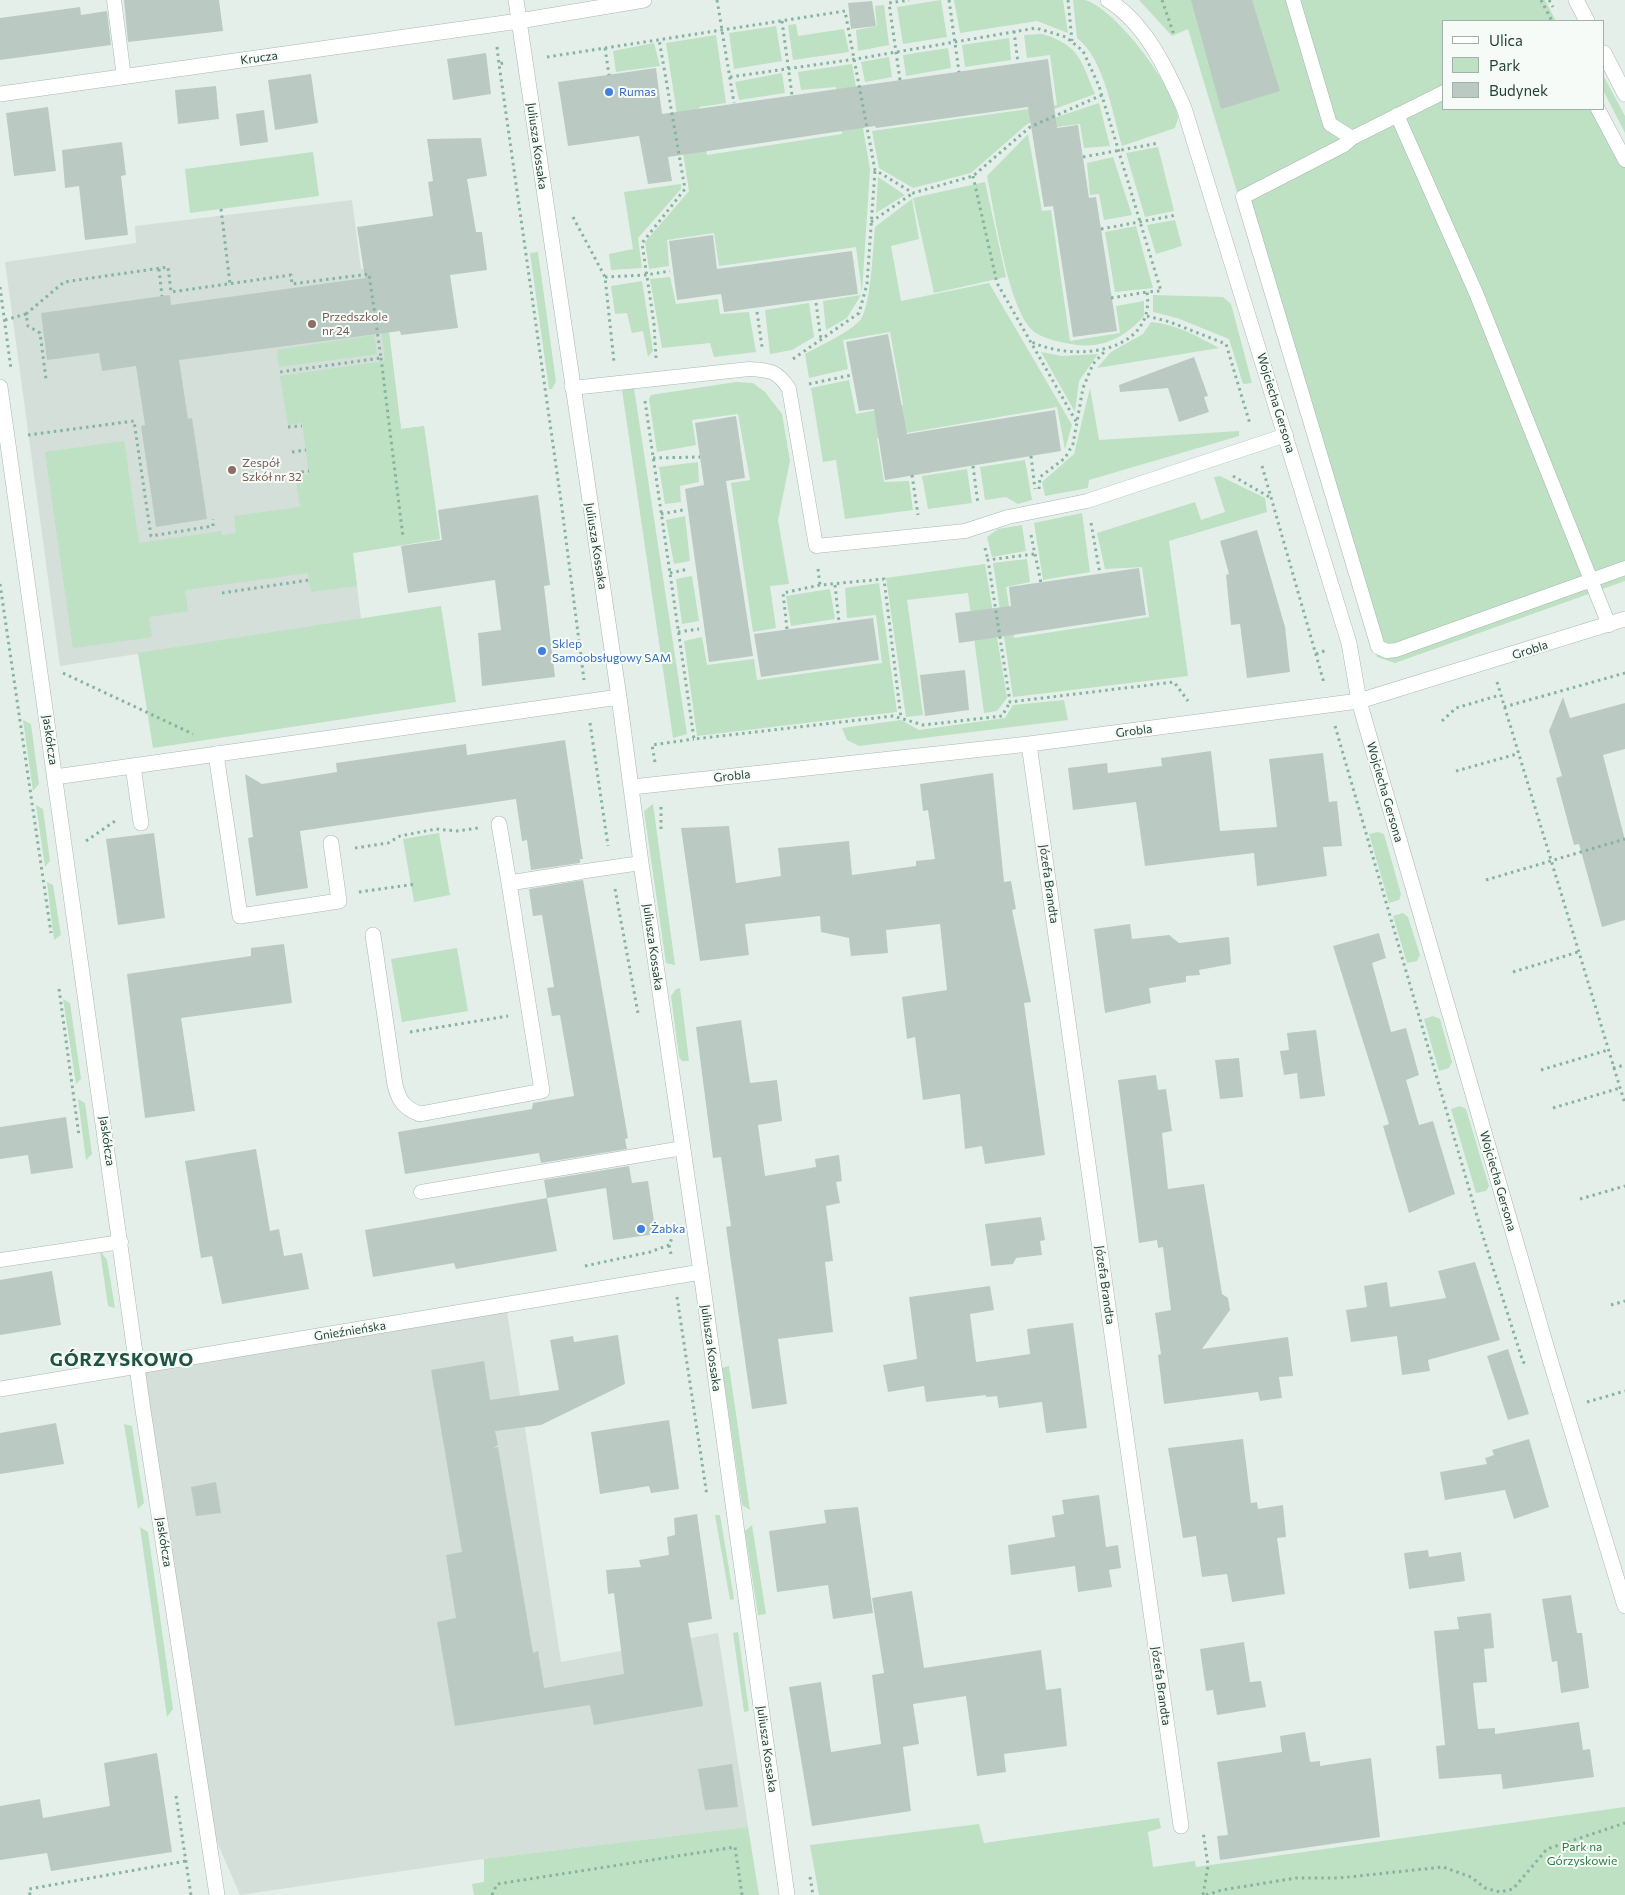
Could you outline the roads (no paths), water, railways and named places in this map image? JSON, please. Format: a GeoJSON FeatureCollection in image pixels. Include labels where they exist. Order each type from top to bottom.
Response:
{"type":"FeatureCollection","features":[{"type":"Feature","properties":{"kind":"street","name":"Juliusza Kossaka"},"geometry":{"type":"LineString","coordinates":[[516,0],[632,787],[641,863],[701,1272],[787,1895]]}},
{"type":"Feature","properties":{"kind":"street"},"geometry":{"type":"LineString","coordinates":[[519,21],[626,1],[644,0]]}},
{"type":"Feature","properties":{"kind":"street","name":"Wojciecha Gersona"},"geometry":{"type":"LineString","coordinates":[[1108,0],[1125,10],[1163,61],[1184,108],[1349,642],[1359,702],[1555,1376],[1625,1606]]}},
{"type":"Feature","properties":{"kind":"street"},"geometry":{"type":"LineString","coordinates":[[1576,0],[1586,20]]}},
{"type":"Feature","properties":{"kind":"street","name":"Krucza"},"geometry":{"type":"LineString","coordinates":[[0,94],[519,21]]}},
{"type":"Feature","properties":{"kind":"street"},"geometry":{"type":"LineString","coordinates":[[1605,55],[1625,94]]}},
{"type":"Feature","properties":{"kind":"street","name":"Jaskółcza"},"geometry":{"type":"LineString","coordinates":[[3,389],[8,437],[137,1365],[217,1895]]}},
{"type":"Feature","properties":{"kind":"street","name":"Grobla"},"geometry":{"type":"LineString","coordinates":[[632,787],[1029,744],[1359,702],[1625,620]]}},
{"type":"Feature","properties":{"kind":"street"},"geometry":{"type":"LineString","coordinates":[[56,777],[619,697]]}},
{"type":"Feature","properties":{"kind":"street","name":"Józefa Brandta"},"geometry":{"type":"LineString","coordinates":[[1029,744],[1181,1826]]}},
{"type":"Feature","properties":{"kind":"street"},"geometry":{"type":"LineString","coordinates":[[211,755],[240,916],[339,901],[331,846]]}},
{"type":"Feature","properties":{"kind":"street"},"geometry":{"type":"LineString","coordinates":[[133,766],[141,823]]}},
{"type":"Feature","properties":{"kind":"street"},"geometry":{"type":"LineString","coordinates":[[373,935],[398,1098],[407,1109],[420,1114],[542,1091],[499,824]]}},
{"type":"Feature","properties":{"kind":"street"},"geometry":{"type":"LineString","coordinates":[[508,883],[579,872]]}},
{"type":"Feature","properties":{"kind":"street","name":"Gnieźnieńska"},"geometry":{"type":"LineString","coordinates":[[0,1388],[701,1272]]}},
{"type":"Feature","properties":{"kind":"lane"},"geometry":{"type":"LineString","coordinates":[[114,0],[124,77]]}},
{"type":"Feature","properties":{"kind":"lane"},"geometry":{"type":"LineString","coordinates":[[1292,0],[1330,124],[1352,138]]}},
{"type":"Feature","properties":{"kind":"lane"},"geometry":{"type":"LineString","coordinates":[[1442,93],[1352,138],[1344,145],[1243,197],[1378,647],[1387,651],[1396,650],[1625,568]]}},
{"type":"Feature","properties":{"kind":"lane"},"geometry":{"type":"LineString","coordinates":[[1599,110],[1625,160]]}},
{"type":"Feature","properties":{"kind":"lane"},"geometry":{"type":"LineString","coordinates":[[1397,115],[1476,293],[1609,625]]}},
{"type":"Feature","properties":{"kind":"lane"},"geometry":{"type":"LineString","coordinates":[[572,388],[750,369],[770,372],[782,377],[789,388],[816,546],[964,530],[1087,501],[1286,435]]}},
{"type":"Feature","properties":{"kind":"lane"},"geometry":{"type":"LineString","coordinates":[[579,872],[641,863]]}},
{"type":"Feature","properties":{"kind":"lane"},"geometry":{"type":"LineString","coordinates":[[421,1192],[683,1148]]}},
{"type":"Feature","properties":{"kind":"lane"},"geometry":{"type":"LineString","coordinates":[[0,1260],[121,1242]]}},
{"type":"Feature","properties":{"kind":"place","name":"Rumas"},"geometry":{"type":"Point","coordinates":[609,92]}},
{"type":"Feature","properties":{"kind":"place","name":"Przedszkole nr 24"},"geometry":{"type":"Point","coordinates":[312,324]}},
{"type":"Feature","properties":{"kind":"place","name":"Zespół Szkół nr 32"},"geometry":{"type":"Point","coordinates":[232,470]}},
{"type":"Feature","properties":{"kind":"place","name":"Sklep Samoobsługowy SAM"},"geometry":{"type":"Point","coordinates":[542,651]}},
{"type":"Feature","properties":{"kind":"place","name":"Żabka"},"geometry":{"type":"Point","coordinates":[641,1229]}},
{"type":"Feature","properties":{"kind":"district","name":"GÓRZYSKOWO"},"geometry":{"type":"Point","coordinates":[122,1360]}},
{"type":"Feature","properties":{"kind":"park label","name":"Park na Górzyskowie"},"geometry":{"type":"Point","coordinates":[1582,1854]}}]}
